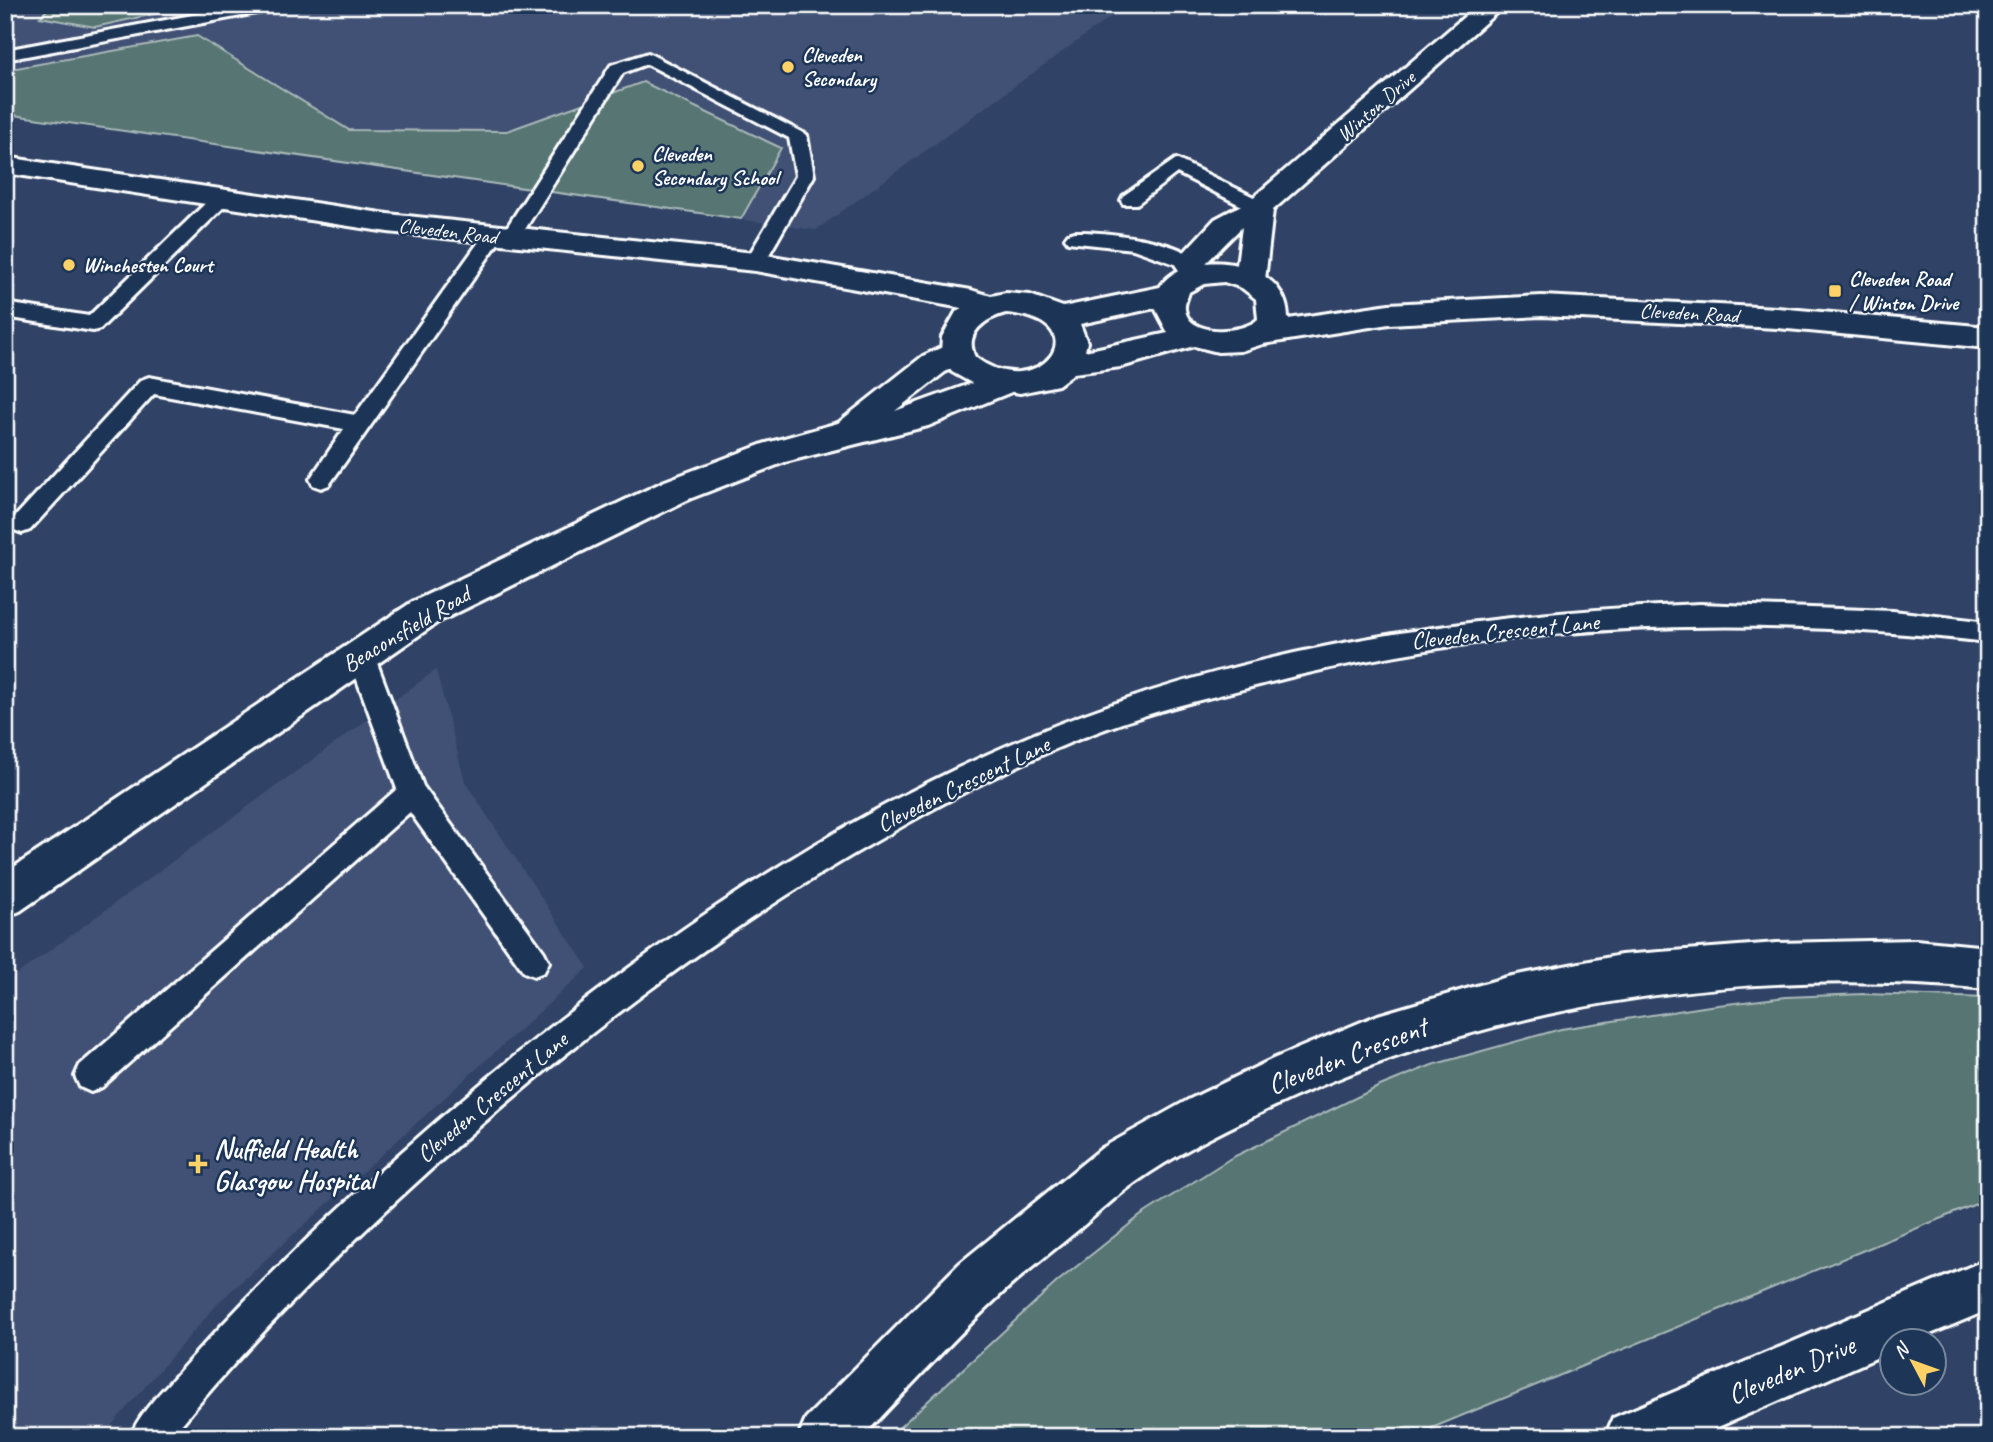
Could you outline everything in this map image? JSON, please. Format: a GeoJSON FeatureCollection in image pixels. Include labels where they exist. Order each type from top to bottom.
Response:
{"type":"FeatureCollection","features":[{"type":"Feature","properties":{"kind":"street","name":"Winton Drive"},"geometry":{"type":"LineString","coordinates":[[1193,269],[1226,225],[1259,207],[1493,5]]}},
{"type":"Feature","properties":{"kind":"street","name":"Cleveden Road"},"geometry":{"type":"LineString","coordinates":[[5,165],[502,237],[755,262],[971,300],[990,307],[1027,304],[1060,318]]}},
{"type":"Feature","properties":{"kind":"street"},"geometry":{"type":"LineString","coordinates":[[1259,207],[1260,287],[1274,313],[1270,324],[1261,334]]}},
{"type":"Feature","properties":{"kind":"street"},"geometry":{"type":"LineString","coordinates":[[1193,269],[1170,296],[1171,313],[1176,321],[1194,335]]}},
{"type":"Feature","properties":{"kind":"street","name":"Cleveden Road"},"geometry":{"type":"LineString","coordinates":[[1193,269],[1224,272],[1260,287],[1389,314]]}},
{"type":"Feature","properties":{"kind":"street","name":"Cleveden Road"},"geometry":{"type":"LineString","coordinates":[[891,286],[957,344],[963,362],[973,372],[1003,383],[1028,383],[1050,376],[1066,363],[1090,363],[1152,350],[1194,335],[1229,343],[1261,334],[1389,314],[1542,306],[1777,318],[1988,338]]}},
{"type":"Feature","properties":{"kind":"street"},"geometry":{"type":"LineString","coordinates":[[1066,363],[1072,352],[1073,340],[1060,318],[1139,300],[1170,296]]}},
{"type":"Feature","properties":{"kind":"street","name":"Cleveden Road"},"geometry":{"type":"LineString","coordinates":[[957,344],[962,325],[990,307]]}},
{"type":"Feature","properties":{"kind":"street","name":"Beaconsfield Road"},"geometry":{"type":"LineString","coordinates":[[845,433],[957,344]]}},
{"type":"Feature","properties":{"kind":"street","name":"Beaconsfield Road"},"geometry":{"type":"LineString","coordinates":[[5,897],[425,612],[677,489],[775,453],[845,433],[917,418],[1003,383]]}},
{"type":"Feature","properties":{"kind":"street","name":"Cleveden Crescent"},"geometry":{"type":"LineString","coordinates":[[825,1437],[978,1281],[1119,1165],[1204,1116],[1289,1075],[1378,1038],[1507,999],[1621,977],[1777,964],[1916,961],[1988,968]]}},
{"type":"Feature","properties":{"kind":"street","name":"Cleveden Drive"},"geometry":{"type":"LineString","coordinates":[[1632,1437],[1988,1284]]}},
{"type":"Feature","properties":{"kind":"lane"},"geometry":{"type":"LineString","coordinates":[[5,55],[273,5]]}},
{"type":"Feature","properties":{"kind":"lane"},"geometry":{"type":"LineString","coordinates":[[321,479],[502,237],[617,69],[648,58],[798,135],[805,176],[755,262]]}},
{"type":"Feature","properties":{"kind":"lane"},"geometry":{"type":"LineString","coordinates":[[1130,200],[1176,165],[1259,207]]}},
{"type":"Feature","properties":{"kind":"lane"},"geometry":{"type":"LineString","coordinates":[[5,310],[93,324],[222,198]]}},
{"type":"Feature","properties":{"kind":"lane"},"geometry":{"type":"LineString","coordinates":[[1075,238],[1105,236],[1153,247],[1193,269]]}},
{"type":"Feature","properties":{"kind":"lane"},"geometry":{"type":"LineString","coordinates":[[22,524],[149,385],[360,424]]}},
{"type":"Feature","properties":{"kind":"lane","name":"Cleveden Crescent Lane"},"geometry":{"type":"LineString","coordinates":[[148,1437],[241,1327],[322,1246],[480,1104],[631,983],[698,936],[869,830],[1035,747],[1095,721],[1275,668],[1380,645],[1472,632],[1593,621],[1792,615],[1903,621],[1988,632]]}},
{"type":"Feature","properties":{"kind":"lane"},"geometry":{"type":"LineString","coordinates":[[361,655],[412,793],[534,962]]}},
{"type":"Feature","properties":{"kind":"lane"},"geometry":{"type":"LineString","coordinates":[[92,1076],[412,793]]}},
{"type":"Feature","properties":{"kind":"shaded area","name":"Cleveden Secondary School"},"geometry":{"type":"Polygon","coordinates":[[[5,5],[1127,5],[816,230],[5,114],[5,5]]]}},
{"type":"Feature","properties":{"kind":"shaded area"},"geometry":{"type":"Polygon","coordinates":[[[436,670],[465,782],[588,968],[220,1301],[101,1437],[5,1437],[5,983],[436,670]]]}},
{"type":"Feature","properties":{"kind":"green space"},"geometry":{"type":"Polygon","coordinates":[[[52,5],[180,5],[181,8],[95,27],[40,17],[52,5]]]}},
{"type":"Feature","properties":{"kind":"green space"},"geometry":{"type":"Polygon","coordinates":[[[197,36],[349,130],[507,131],[643,82],[781,148],[741,219],[5,114],[5,70],[197,36]]]}},
{"type":"Feature","properties":{"kind":"green space"},"geometry":{"type":"Polygon","coordinates":[[[1864,994],[1988,998],[1988,1199],[1410,1437],[889,1437],[1057,1282],[1140,1216],[1231,1158],[1380,1086],[1432,1065],[1561,1029],[1786,997],[1864,994]]]}},
{"type":"Feature","properties":{"kind":"place","name":"Cleveden Secondary"},"geometry":{"type":"Point","coordinates":[788,67]}},
{"type":"Feature","properties":{"kind":"place","name":"Cleveden Secondary School"},"geometry":{"type":"Point","coordinates":[638,166]}},
{"type":"Feature","properties":{"kind":"place","name":"Winchesten Court"},"geometry":{"type":"Point","coordinates":[69,265]}},
{"type":"Feature","properties":{"kind":"place","name":"Cleveden Road / Winton Drive"},"geometry":{"type":"Point","coordinates":[1835,291]}},
{"type":"Feature","properties":{"kind":"place","name":"Nuffield Health Glasgow Hospital"},"geometry":{"type":"Point","coordinates":[198,1164]}}]}
